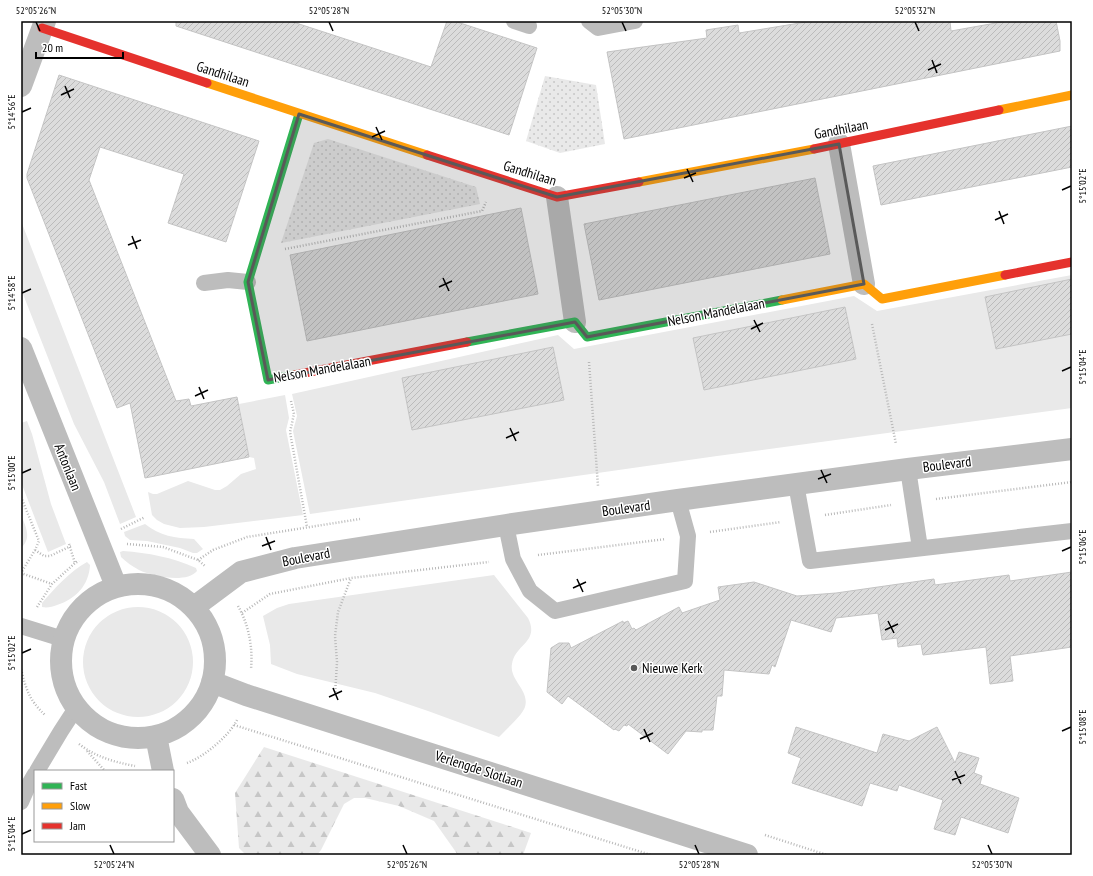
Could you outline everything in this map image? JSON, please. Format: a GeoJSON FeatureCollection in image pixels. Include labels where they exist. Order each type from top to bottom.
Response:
{"type":"FeatureCollection","features":[{"type":"Feature","properties":{"kind":"street"},"geometry":{"type":"LineString","coordinates":[[21,86],[43,25]]}},
{"type":"Feature","properties":{"kind":"street","name":"Gandhilaan"},"geometry":{"type":"LineString","coordinates":[[43,25],[299,114],[557,197],[839,144],[1072,95]]}},
{"type":"Feature","properties":{"kind":"street","name":"Nelson Mandelalaan"},"geometry":{"type":"LineString","coordinates":[[299,114],[248,282],[268,380],[285,376],[864,284]]}},
{"type":"Feature","properties":{"kind":"street"},"geometry":{"type":"LineString","coordinates":[[839,144],[864,284],[882,299],[1072,262]]}},
{"type":"Feature","properties":{"kind":"street"},"geometry":{"type":"LineString","coordinates":[[557,197],[581,329]]}},
{"type":"Feature","properties":{"kind":"street","name":"Antonlaan"},"geometry":{"type":"LineString","coordinates":[[21,348],[116,586]]}},
{"type":"Feature","properties":{"kind":"street","name":"Boulevard"},"geometry":{"type":"LineString","coordinates":[[194,607],[241,572],[295,558],[678,500],[908,469],[1072,449]]}},
{"type":"Feature","properties":{"kind":"street"},"geometry":{"type":"LineString","coordinates":[[144,584],[158,586],[171,591],[194,607],[209,629],[215,656],[215,669],[212,682],[203,704],[195,713],[177,728],[156,736],[141,738],[126,738],[112,734],[99,728],[86,719],[76,708],[67,692],[62,675],[60,657],[63,639],[68,627],[83,606],[93,598],[116,586],[144,584]]}},
{"type":"Feature","properties":{"kind":"street","name":"Verlengde Slotlaan"},"geometry":{"type":"LineString","coordinates":[[212,682],[254,698],[747,855]]}},
{"type":"Feature","properties":{"kind":"street"},"geometry":{"type":"LineString","coordinates":[[156,736],[162,770]]}},
{"type":"Feature","properties":{"kind":"street"},"geometry":{"type":"LineString","coordinates":[[174,802],[178,812],[210,855]]}},
{"type":"Feature","properties":{"kind":"lane"},"geometry":{"type":"LineString","coordinates":[[514,21],[530,26]]}},
{"type":"Feature","properties":{"kind":"lane"},"geometry":{"type":"LineString","coordinates":[[589,21],[598,28],[635,21]]}},
{"type":"Feature","properties":{"kind":"lane"},"geometry":{"type":"LineString","coordinates":[[204,283],[228,280],[248,282]]}},
{"type":"Feature","properties":{"kind":"lane"},"geometry":{"type":"LineString","coordinates":[[908,469],[920,548]]}},
{"type":"Feature","properties":{"kind":"lane"},"geometry":{"type":"LineString","coordinates":[[796,484],[810,561],[1072,531]]}},
{"type":"Feature","properties":{"kind":"lane"},"geometry":{"type":"LineString","coordinates":[[506,525],[512,559],[530,591],[555,611],[685,581],[688,536],[678,500]]}},
{"type":"Feature","properties":{"kind":"lane"},"geometry":{"type":"LineString","coordinates":[[21,626],[63,639]]}},
{"type":"Feature","properties":{"kind":"lane"},"geometry":{"type":"LineString","coordinates":[[38,770],[76,708]]}},
{"type":"Feature","properties":{"kind":"lane"},"geometry":{"type":"LineString","coordinates":[[21,802],[34,776]]}},
{"type":"Feature","properties":{"kind":"path"},"geometry":{"type":"LineString","coordinates":[[256,255],[482,211],[498,178]]}},
{"type":"Feature","properties":{"kind":"path"},"geometry":{"type":"LineString","coordinates":[[872,323],[896,447]]}},
{"type":"Feature","properties":{"kind":"path"},"geometry":{"type":"LineString","coordinates":[[581,329],[598,487]]}},
{"type":"Feature","properties":{"kind":"path"},"geometry":{"type":"LineString","coordinates":[[285,376],[294,414],[290,432],[307,527]]}},
{"type":"Feature","properties":{"kind":"path"},"geometry":{"type":"LineString","coordinates":[[251,674],[251,643],[242,614],[270,594],[351,578],[688,536],[914,502],[1072,482]]}},
{"type":"Feature","properties":{"kind":"path"},"geometry":{"type":"LineString","coordinates":[[21,497],[39,541],[21,573],[52,584]]}},
{"type":"Feature","properties":{"kind":"path"},"geometry":{"type":"LineString","coordinates":[[334,700],[337,662],[335,636],[338,612],[351,578]]}},
{"type":"Feature","properties":{"kind":"path"},"geometry":{"type":"LineString","coordinates":[[21,668],[26,690],[37,708],[61,731],[86,749],[112,762],[162,770],[176,767],[190,762],[216,745],[234,726],[650,855]]}},
{"type":"Feature","properties":{"kind":"path"},"geometry":{"type":"LineString","coordinates":[[86,749],[104,770]]}},
{"type":"Feature","properties":{"kind":"highlighted area"},"geometry":{"type":"Polygon","coordinates":[[[299,114],[557,197],[839,144],[864,284],[587,337],[575,322],[268,380],[248,282],[299,114]]]}},
{"type":"Feature","properties":{"kind":"green space"},"geometry":{"type":"Polygon","coordinates":[[[545,76],[596,85],[605,144],[560,153],[526,141],[545,76]]]}},
{"type":"Feature","properties":{"kind":"green space"},"geometry":{"type":"Polygon","coordinates":[[[328,139],[476,187],[480,204],[281,243],[314,143],[328,139]]]}},
{"type":"Feature","properties":{"kind":"green space"},"geometry":{"type":"Polygon","coordinates":[[[21,221],[136,517],[120,524],[104,482],[74,424],[21,289],[21,221]]]}},
{"type":"Feature","properties":{"kind":"green space"},"geometry":{"type":"Polygon","coordinates":[[[1072,275],[1072,408],[717,456],[310,514],[293,431],[297,416],[292,394],[558,335],[574,349],[854,296],[877,311],[1072,275]]]}},
{"type":"Feature","properties":{"kind":"green space"},"geometry":{"type":"Polygon","coordinates":[[[285,395],[289,418],[286,430],[303,515],[204,527],[180,528],[164,524],[152,515],[148,492],[157,494],[188,481],[215,490],[220,490],[241,474],[256,469],[254,458],[249,457],[239,404],[285,395]]]}},
{"type":"Feature","properties":{"kind":"green space"},"geometry":{"type":"Polygon","coordinates":[[[27,421],[51,504],[66,544],[48,552],[21,482],[21,423],[27,421]]]}},
{"type":"Feature","properties":{"kind":"green space"},"geometry":{"type":"Polygon","coordinates":[[[21,515],[26,528],[27,536],[21,548],[21,515]]]}},
{"type":"Feature","properties":{"kind":"green space"},"geometry":{"type":"Polygon","coordinates":[[[145,524],[168,536],[194,539],[203,549],[197,553],[193,553],[180,548],[147,541],[130,540],[125,536],[124,532],[145,524]]]}},
{"type":"Feature","properties":{"kind":"green space"},"geometry":{"type":"Polygon","coordinates":[[[120,552],[151,554],[169,558],[196,568],[197,571],[192,575],[177,578],[152,575],[139,570],[125,561],[121,557],[120,552]]]}},
{"type":"Feature","properties":{"kind":"green space"},"geometry":{"type":"Polygon","coordinates":[[[87,562],[90,565],[87,579],[76,595],[55,606],[42,607],[42,603],[63,581],[87,562]]]}},
{"type":"Feature","properties":{"kind":"green space"},"geometry":{"type":"Polygon","coordinates":[[[494,575],[528,618],[531,626],[529,638],[517,652],[512,664],[513,675],[525,695],[525,707],[499,737],[375,693],[297,674],[271,664],[270,645],[263,616],[277,608],[289,604],[494,575]]]}},
{"type":"Feature","properties":{"kind":"green space"},"geometry":{"type":"Polygon","coordinates":[[[138,607],[159,612],[177,623],[188,641],[193,662],[188,683],[177,701],[159,712],[138,717],[117,712],[99,701],[88,683],[83,662],[88,641],[99,623],[117,612],[138,607]]]}},
{"type":"Feature","properties":{"kind":"green space"},"geometry":{"type":"Polygon","coordinates":[[[264,747],[531,833],[523,855],[458,855],[434,821],[399,806],[365,798],[354,798],[344,804],[317,855],[246,855],[239,848],[235,793],[264,747]]]}},
{"type":"Feature","properties":{"kind":"building"},"geometry":{"type":"Polygon","coordinates":[[[176,21],[290,21],[431,67],[447,21],[454,21],[537,48],[509,135],[176,26],[176,21]]]}},
{"type":"Feature","properties":{"kind":"building"},"geometry":{"type":"Polygon","coordinates":[[[812,21],[950,21],[951,31],[1007,21],[1056,21],[1060,41],[1060,51],[624,139],[607,52],[707,38],[706,30],[738,25],[739,33],[812,21]]]}},
{"type":"Feature","properties":{"kind":"building"},"geometry":{"type":"Polygon","coordinates":[[[59,75],[259,141],[226,242],[168,223],[184,174],[100,147],[89,180],[176,401],[189,399],[191,406],[237,397],[249,457],[145,478],[130,403],[117,408],[27,178],[59,75]]]}},
{"type":"Feature","properties":{"kind":"building"},"geometry":{"type":"Polygon","coordinates":[[[1072,126],[1072,167],[881,205],[873,166],[1072,126]]]}},
{"type":"Feature","properties":{"kind":"building"},"geometry":{"type":"Polygon","coordinates":[[[815,178],[830,254],[599,300],[584,224],[815,178]]]}},
{"type":"Feature","properties":{"kind":"building"},"geometry":{"type":"Polygon","coordinates":[[[521,208],[538,294],[307,341],[290,255],[521,208]]]}},
{"type":"Feature","properties":{"kind":"building"},"geometry":{"type":"Polygon","coordinates":[[[1072,279],[1072,334],[996,349],[985,297],[1072,279]]]}},
{"type":"Feature","properties":{"kind":"building"},"geometry":{"type":"Polygon","coordinates":[[[845,307],[856,359],[704,390],[693,338],[845,307]]]}},
{"type":"Feature","properties":{"kind":"building"},"geometry":{"type":"Polygon","coordinates":[[[553,347],[564,400],[412,430],[402,378],[553,347]]]}},
{"type":"Feature","properties":{"kind":"building"},"geometry":{"type":"Polygon","coordinates":[[[1072,572],[1072,647],[1010,656],[1013,681],[990,684],[986,647],[923,655],[921,644],[898,647],[897,638],[882,640],[878,613],[836,618],[831,632],[791,620],[775,667],[772,665],[769,674],[724,670],[722,696],[717,696],[713,730],[702,730],[702,732],[686,731],[668,754],[628,724],[627,726],[624,725],[619,731],[614,730],[568,696],[562,704],[547,692],[551,648],[559,643],[569,643],[571,648],[623,621],[623,623],[628,621],[632,629],[634,628],[636,630],[679,607],[682,613],[720,600],[718,587],[754,582],[797,596],[836,593],[934,579],[935,585],[1009,575],[1010,581],[1072,572]]]}},
{"type":"Feature","properties":{"kind":"building"},"geometry":{"type":"Polygon","coordinates":[[[796,727],[877,753],[883,734],[909,741],[937,727],[955,763],[959,752],[979,758],[974,773],[982,776],[980,784],[1019,798],[1008,833],[961,817],[955,835],[934,829],[943,800],[899,785],[897,791],[870,783],[862,806],[792,783],[801,758],[788,753],[796,727]]]}},
{"type":"Feature","properties":{"kind":"traffic: fast"},"geometry":{"type":"LineString","coordinates":[[294,375],[268,380],[248,282],[299,114]]}},
{"type":"Feature","properties":{"kind":"traffic: fast"},"geometry":{"type":"LineString","coordinates":[[467,342],[575,322],[587,337],[782,300]]}},
{"type":"Feature","properties":{"kind":"traffic: slow"},"geometry":{"type":"LineString","coordinates":[[207,83],[427,155]]}},
{"type":"Feature","properties":{"kind":"traffic: slow"},"geometry":{"type":"LineString","coordinates":[[999,110],[1072,95]]}},
{"type":"Feature","properties":{"kind":"traffic: slow"},"geometry":{"type":"LineString","coordinates":[[639,182],[814,149]]}},
{"type":"Feature","properties":{"kind":"traffic: slow"},"geometry":{"type":"LineString","coordinates":[[782,300],[864,284],[882,299],[1005,275]]}},
{"type":"Feature","properties":{"kind":"traffic: jam"},"geometry":{"type":"LineString","coordinates":[[42,28],[207,83]]}},
{"type":"Feature","properties":{"kind":"traffic: jam"},"geometry":{"type":"LineString","coordinates":[[814,149],[999,110]]}},
{"type":"Feature","properties":{"kind":"traffic: jam"},"geometry":{"type":"LineString","coordinates":[[427,155],[557,197],[639,182]]}},
{"type":"Feature","properties":{"kind":"traffic: jam"},"geometry":{"type":"LineString","coordinates":[[1005,275],[1072,262]]}},
{"type":"Feature","properties":{"kind":"traffic: jam"},"geometry":{"type":"LineString","coordinates":[[294,375],[467,342]]}},
{"type":"Feature","properties":{"kind":"place","name":"Nieuwe Kerk"},"geometry":{"type":"Point","coordinates":[634,668]}}]}
